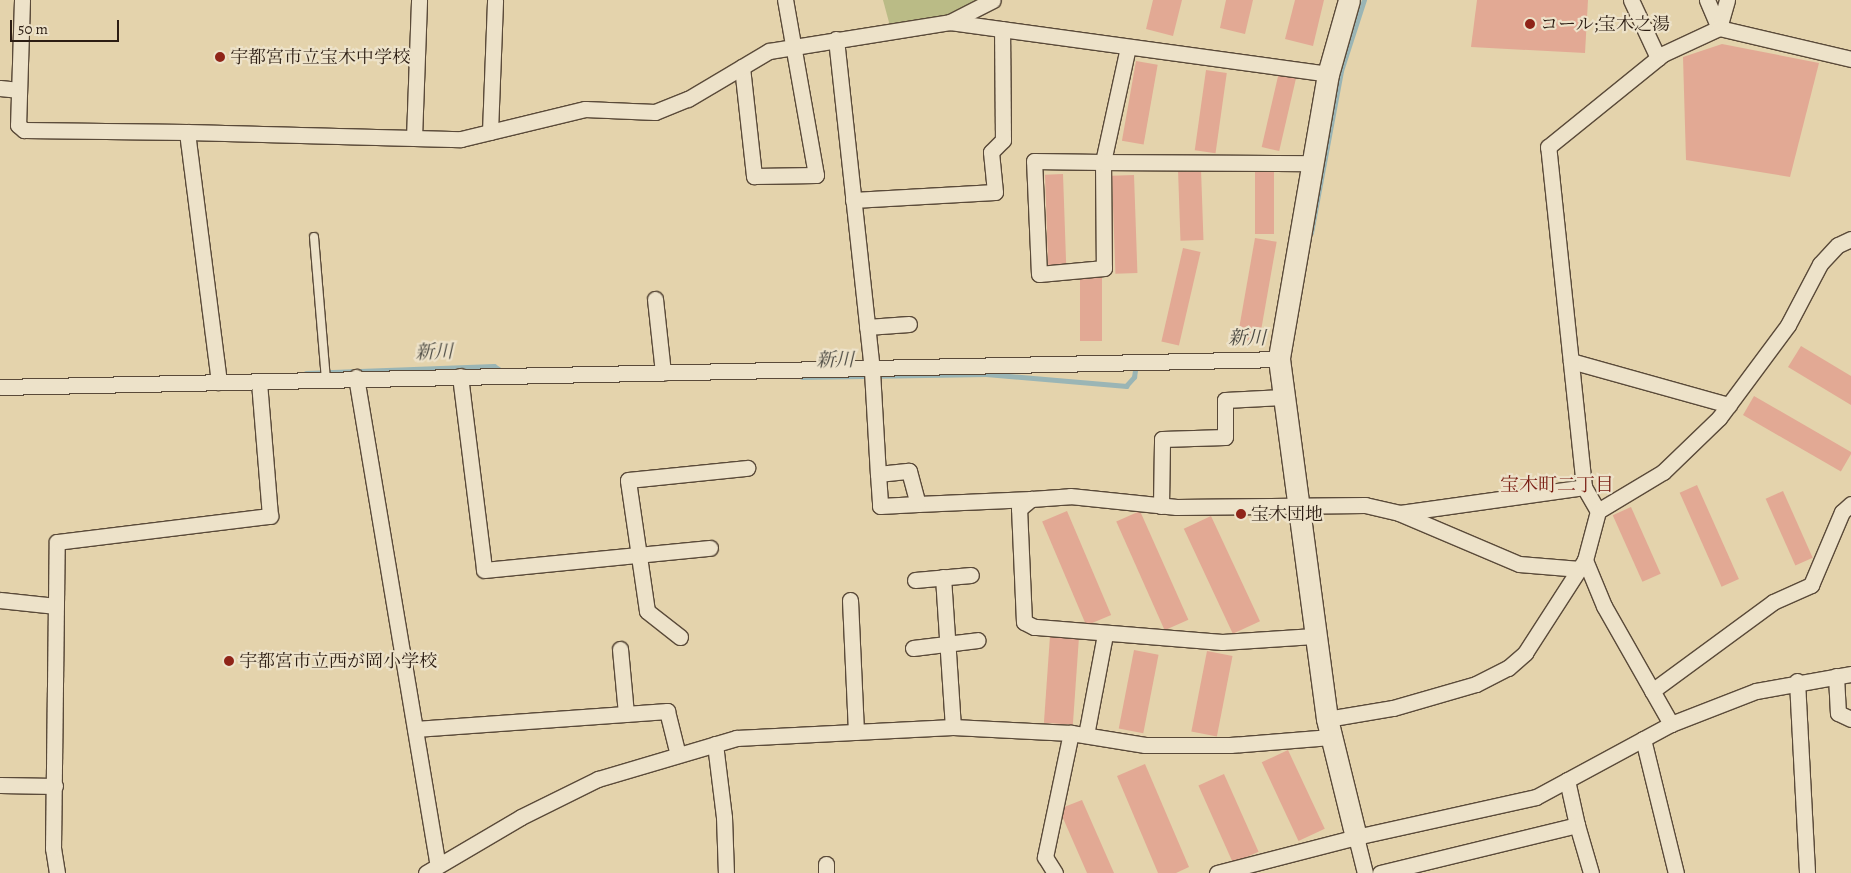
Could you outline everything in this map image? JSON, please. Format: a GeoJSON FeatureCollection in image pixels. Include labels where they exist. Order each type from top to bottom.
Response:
{"type":"FeatureCollection","features":[{"type":"Feature","properties":{"kind":"street"},"geometry":{"type":"LineString","coordinates":[[22,0],[18,124],[24,130],[460,139],[585,109],[655,112],[688,99],[769,51],[836,38],[950,22],[1328,74]]}},
{"type":"Feature","properties":{"kind":"street"},"geometry":{"type":"LineString","coordinates":[[414,138],[419,0]]}},
{"type":"Feature","properties":{"kind":"street"},"geometry":{"type":"LineString","coordinates":[[490,132],[494,0]]}},
{"type":"Feature","properties":{"kind":"street"},"geometry":{"type":"LineString","coordinates":[[742,67],[754,176],[816,175],[795,46],[785,0]]}},
{"type":"Feature","properties":{"kind":"street"},"geometry":{"type":"LineString","coordinates":[[950,22],[994,0]]}},
{"type":"Feature","properties":{"kind":"street"},"geometry":{"type":"LineString","coordinates":[[1349,0],[1328,74],[1279,360],[1314,636],[1329,728],[1365,873]]}},
{"type":"Feature","properties":{"kind":"street"},"geometry":{"type":"LineString","coordinates":[[1631,0],[1658,58]]}},
{"type":"Feature","properties":{"kind":"street"},"geometry":{"type":"LineString","coordinates":[[1707,0],[1719,28]]}},
{"type":"Feature","properties":{"kind":"street"},"geometry":{"type":"LineString","coordinates":[[1719,28],[1727,0]]}},
{"type":"Feature","properties":{"kind":"street"},"geometry":{"type":"LineString","coordinates":[[1598,511],[1584,487],[1548,147],[1658,58],[1719,28],[1851,59]]}},
{"type":"Feature","properties":{"kind":"street"},"geometry":{"type":"LineString","coordinates":[[854,200],[995,192],[990,152],[1003,140],[1002,29]]}},
{"type":"Feature","properties":{"kind":"street"},"geometry":{"type":"LineString","coordinates":[[836,38],[872,371],[880,506],[1070,496],[1162,506],[1364,505],[1399,513],[1520,564],[1582,564]]}},
{"type":"Feature","properties":{"kind":"street"},"geometry":{"type":"LineString","coordinates":[[1128,47],[1103,162],[1104,268],[1039,274],[1034,161],[1103,162],[1312,163]]}},
{"type":"Feature","properties":{"kind":"street"},"geometry":{"type":"LineString","coordinates":[[0,88],[19,90]]}},
{"type":"Feature","properties":{"kind":"street"},"geometry":{"type":"LineString","coordinates":[[187,132],[219,382]]}},
{"type":"Feature","properties":{"kind":"street"},"geometry":{"type":"LineString","coordinates":[[356,377],[415,728],[432,869],[521,817],[598,779],[736,738],[952,727],[1071,733],[1144,745],[1230,746],[1329,728],[1430,700],[1476,684],[1508,668],[1525,653],[1582,564],[1598,511],[1663,472],[1729,405],[1788,325],[1820,264],[1838,245],[1851,239]]}},
{"type":"Feature","properties":{"kind":"street"},"geometry":{"type":"LineString","coordinates":[[655,299],[663,373]]}},
{"type":"Feature","properties":{"kind":"street"},"geometry":{"type":"LineString","coordinates":[[867,327],[909,324]]}},
{"type":"Feature","properties":{"kind":"street"},"geometry":{"type":"LineString","coordinates":[[0,387],[260,382],[356,377],[872,371],[1279,360]]}},
{"type":"Feature","properties":{"kind":"street"},"geometry":{"type":"LineString","coordinates":[[1571,361],[1729,405]]}},
{"type":"Feature","properties":{"kind":"street"},"geometry":{"type":"LineString","coordinates":[[460,376],[484,570],[639,557],[710,548]]}},
{"type":"Feature","properties":{"kind":"street"},"geometry":{"type":"LineString","coordinates":[[56,873],[53,848],[57,542],[270,516],[260,382]]}},
{"type":"Feature","properties":{"kind":"street"},"geometry":{"type":"LineString","coordinates":[[1162,506],[1162,439],[1225,437],[1224,400],[1283,397]]}},
{"type":"Feature","properties":{"kind":"street"},"geometry":{"type":"LineString","coordinates":[[680,637],[647,611],[628,480],[747,468]]}},
{"type":"Feature","properties":{"kind":"street"},"geometry":{"type":"LineString","coordinates":[[878,474],[909,471],[918,504]]}},
{"type":"Feature","properties":{"kind":"street"},"geometry":{"type":"LineString","coordinates":[[1399,513],[1584,487]]}},
{"type":"Feature","properties":{"kind":"street"},"geometry":{"type":"LineString","coordinates":[[1031,499],[1018,509],[1024,622],[1034,628],[1222,642],[1314,636]]}},
{"type":"Feature","properties":{"kind":"street"},"geometry":{"type":"LineString","coordinates":[[1652,691],[1772,602],[1811,585],[1842,512],[1851,504]]}},
{"type":"Feature","properties":{"kind":"street"},"geometry":{"type":"LineString","coordinates":[[1582,564],[1671,724]]}},
{"type":"Feature","properties":{"kind":"street"},"geometry":{"type":"LineString","coordinates":[[915,580],[972,575]]}},
{"type":"Feature","properties":{"kind":"street"},"geometry":{"type":"LineString","coordinates":[[944,577],[952,727]]}},
{"type":"Feature","properties":{"kind":"street"},"geometry":{"type":"LineString","coordinates":[[0,600],[56,606]]}},
{"type":"Feature","properties":{"kind":"street"},"geometry":{"type":"LineString","coordinates":[[850,600],[856,732]]}},
{"type":"Feature","properties":{"kind":"street"},"geometry":{"type":"LineString","coordinates":[[1086,735],[1106,634]]}},
{"type":"Feature","properties":{"kind":"street"},"geometry":{"type":"LineString","coordinates":[[913,648],[978,640]]}},
{"type":"Feature","properties":{"kind":"street"},"geometry":{"type":"LineString","coordinates":[[620,649],[626,714]]}},
{"type":"Feature","properties":{"kind":"street"},"geometry":{"type":"LineString","coordinates":[[1217,873],[1356,837],[1536,797],[1671,724],[1756,691],[1797,681],[1844,675],[1838,714],[1851,719]]}},
{"type":"Feature","properties":{"kind":"street"},"geometry":{"type":"LineString","coordinates":[[1797,681],[1807,873]]}},
{"type":"Feature","properties":{"kind":"street"},"geometry":{"type":"LineString","coordinates":[[415,728],[667,711],[678,755]]}},
{"type":"Feature","properties":{"kind":"street"},"geometry":{"type":"LineString","coordinates":[[1055,873],[1045,857],[1071,733]]}},
{"type":"Feature","properties":{"kind":"street"},"geometry":{"type":"LineString","coordinates":[[1643,739],[1676,873]]}},
{"type":"Feature","properties":{"kind":"street"},"geometry":{"type":"LineString","coordinates":[[715,744],[724,817],[726,873]]}},
{"type":"Feature","properties":{"kind":"street"},"geometry":{"type":"LineString","coordinates":[[1567,780],[1577,824],[1592,873]]}},
{"type":"Feature","properties":{"kind":"street"},"geometry":{"type":"LineString","coordinates":[[0,785],[55,786]]}},
{"type":"Feature","properties":{"kind":"street"},"geometry":{"type":"LineString","coordinates":[[1380,873],[1441,866],[1577,824]]}},
{"type":"Feature","properties":{"kind":"lane"},"geometry":{"type":"LineString","coordinates":[[314,237],[326,379]]}},
{"type":"Feature","properties":{"kind":"green space"},"geometry":{"type":"Polygon","coordinates":[[[883,0],[982,0],[955,16],[890,26],[883,0]]]}},
{"type":"Feature","properties":{"kind":"building"},"geometry":{"type":"Polygon","coordinates":[[[1153,0],[1182,0],[1173,36],[1146,29],[1153,0]]]}},
{"type":"Feature","properties":{"kind":"building"},"geometry":{"type":"Polygon","coordinates":[[[1226,0],[1253,0],[1245,34],[1220,28],[1226,0]]]}},
{"type":"Feature","properties":{"kind":"building"},"geometry":{"type":"Polygon","coordinates":[[[1295,0],[1324,0],[1313,46],[1285,39],[1295,0]]]}},
{"type":"Feature","properties":{"kind":"building","name":"コール;宝木之湯"},"geometry":{"type":"Polygon","coordinates":[[[1477,0],[1588,0],[1585,53],[1471,47],[1477,0]]]}},
{"type":"Feature","properties":{"kind":"building"},"geometry":{"type":"Polygon","coordinates":[[[1722,44],[1819,63],[1790,177],[1686,160],[1683,57],[1722,44]]]}},
{"type":"Feature","properties":{"kind":"building"},"geometry":{"type":"Polygon","coordinates":[[[1136,61],[1158,65],[1144,145],[1122,141],[1136,61]]]}},
{"type":"Feature","properties":{"kind":"building"},"geometry":{"type":"Polygon","coordinates":[[[1206,70],[1227,73],[1216,153],[1195,150],[1206,70]]]}},
{"type":"Feature","properties":{"kind":"building"},"geometry":{"type":"Polygon","coordinates":[[[1279,72],[1297,76],[1279,151],[1262,147],[1279,72]]]}},
{"type":"Feature","properties":{"kind":"building"},"geometry":{"type":"Polygon","coordinates":[[[1255,168],[1274,168],[1274,234],[1255,234],[1255,168]]]}},
{"type":"Feature","properties":{"kind":"building"},"geometry":{"type":"Polygon","coordinates":[[[1201,169],[1203,240],[1180,241],[1178,170],[1201,169]]]}},
{"type":"Feature","properties":{"kind":"building"},"geometry":{"type":"Polygon","coordinates":[[[1063,174],[1066,269],[1048,270],[1045,175],[1063,174]]]}},
{"type":"Feature","properties":{"kind":"building"},"geometry":{"type":"Polygon","coordinates":[[[1134,175],[1137,273],[1115,274],[1112,176],[1134,175]]]}},
{"type":"Feature","properties":{"kind":"building"},"geometry":{"type":"Polygon","coordinates":[[[1255,238],[1277,242],[1259,342],[1237,338],[1255,238]]]}},
{"type":"Feature","properties":{"kind":"building"},"geometry":{"type":"Polygon","coordinates":[[[1183,248],[1201,252],[1179,346],[1161,342],[1183,248]]]}},
{"type":"Feature","properties":{"kind":"building"},"geometry":{"type":"Polygon","coordinates":[[[1080,276],[1102,276],[1102,341],[1080,341],[1080,276]]]}},
{"type":"Feature","properties":{"kind":"building"},"geometry":{"type":"Polygon","coordinates":[[[1801,346],[1851,376],[1851,405],[1788,367],[1801,346]]]}},
{"type":"Feature","properties":{"kind":"building"},"geometry":{"type":"Polygon","coordinates":[[[1754,396],[1851,452],[1841,472],[1743,415],[1754,396]]]}},
{"type":"Feature","properties":{"kind":"building"},"geometry":{"type":"Polygon","coordinates":[[[1697,485],[1739,579],[1722,587],[1680,493],[1697,485]]]}},
{"type":"Feature","properties":{"kind":"building"},"geometry":{"type":"Polygon","coordinates":[[[1783,491],[1813,558],[1795,565],[1766,499],[1783,491]]]}},
{"type":"Feature","properties":{"kind":"building"},"geometry":{"type":"Polygon","coordinates":[[[1631,507],[1661,574],[1642,582],[1613,515],[1631,507]]]}},
{"type":"Feature","properties":{"kind":"building"},"geometry":{"type":"Polygon","coordinates":[[[1067,511],[1111,615],[1086,626],[1042,522],[1067,511]]]}},
{"type":"Feature","properties":{"kind":"building"},"geometry":{"type":"Polygon","coordinates":[[[1140,511],[1188,620],[1165,630],[1116,522],[1140,511]]]}},
{"type":"Feature","properties":{"kind":"building"},"geometry":{"type":"Polygon","coordinates":[[[1211,516],[1260,621],[1233,634],[1184,529],[1211,516]]]}},
{"type":"Feature","properties":{"kind":"building"},"geometry":{"type":"Polygon","coordinates":[[[1050,636],[1079,638],[1073,725],[1044,723],[1050,636]]]}},
{"type":"Feature","properties":{"kind":"building"},"geometry":{"type":"Polygon","coordinates":[[[1134,650],[1159,655],[1143,733],[1119,729],[1134,650]]]}},
{"type":"Feature","properties":{"kind":"building"},"geometry":{"type":"Polygon","coordinates":[[[1207,651],[1233,656],[1217,736],[1191,731],[1207,651]]]}},
{"type":"Feature","properties":{"kind":"building"},"geometry":{"type":"Polygon","coordinates":[[[1288,750],[1325,829],[1298,841],[1262,762],[1288,750]]]}},
{"type":"Feature","properties":{"kind":"building"},"geometry":{"type":"Polygon","coordinates":[[[1145,764],[1189,867],[1176,873],[1158,873],[1117,776],[1145,764]]]}},
{"type":"Feature","properties":{"kind":"building"},"geometry":{"type":"Polygon","coordinates":[[[1224,774],[1259,852],[1233,863],[1198,785],[1224,774]]]}},
{"type":"Feature","properties":{"kind":"building"},"geometry":{"type":"Polygon","coordinates":[[[1082,800],[1114,873],[1087,873],[1059,809],[1082,800]]]}},
{"type":"Feature","properties":{"kind":"waterway","name":"新川"},"geometry":{"type":"LineString","coordinates":[[1311,233],[1341,71],[1364,0]]}},
{"type":"Feature","properties":{"kind":"waterway","name":"新川"},"geometry":{"type":"LineString","coordinates":[[802,377],[986,374],[1126,386],[1134,377],[1136,364]]}},
{"type":"Feature","properties":{"kind":"waterway","name":"新川"},"geometry":{"type":"LineString","coordinates":[[306,373],[494,366],[502,371]]}},
{"type":"Feature","properties":{"kind":"place","name":"コール;宝木之湯"},"geometry":{"type":"Point","coordinates":[1530,24]}},
{"type":"Feature","properties":{"kind":"place","name":"宇都宮市立宝木中学校"},"geometry":{"type":"Point","coordinates":[220,57]}},
{"type":"Feature","properties":{"kind":"place","name":"宝木団地"},"geometry":{"type":"Point","coordinates":[1241,514]}},
{"type":"Feature","properties":{"kind":"place","name":"宇都宮市立西が岡小学校"},"geometry":{"type":"Point","coordinates":[229,661]}},
{"type":"Feature","properties":{"kind":"district","name":"宝木町二丁目"},"geometry":{"type":"Point","coordinates":[1557,486]}}]}
